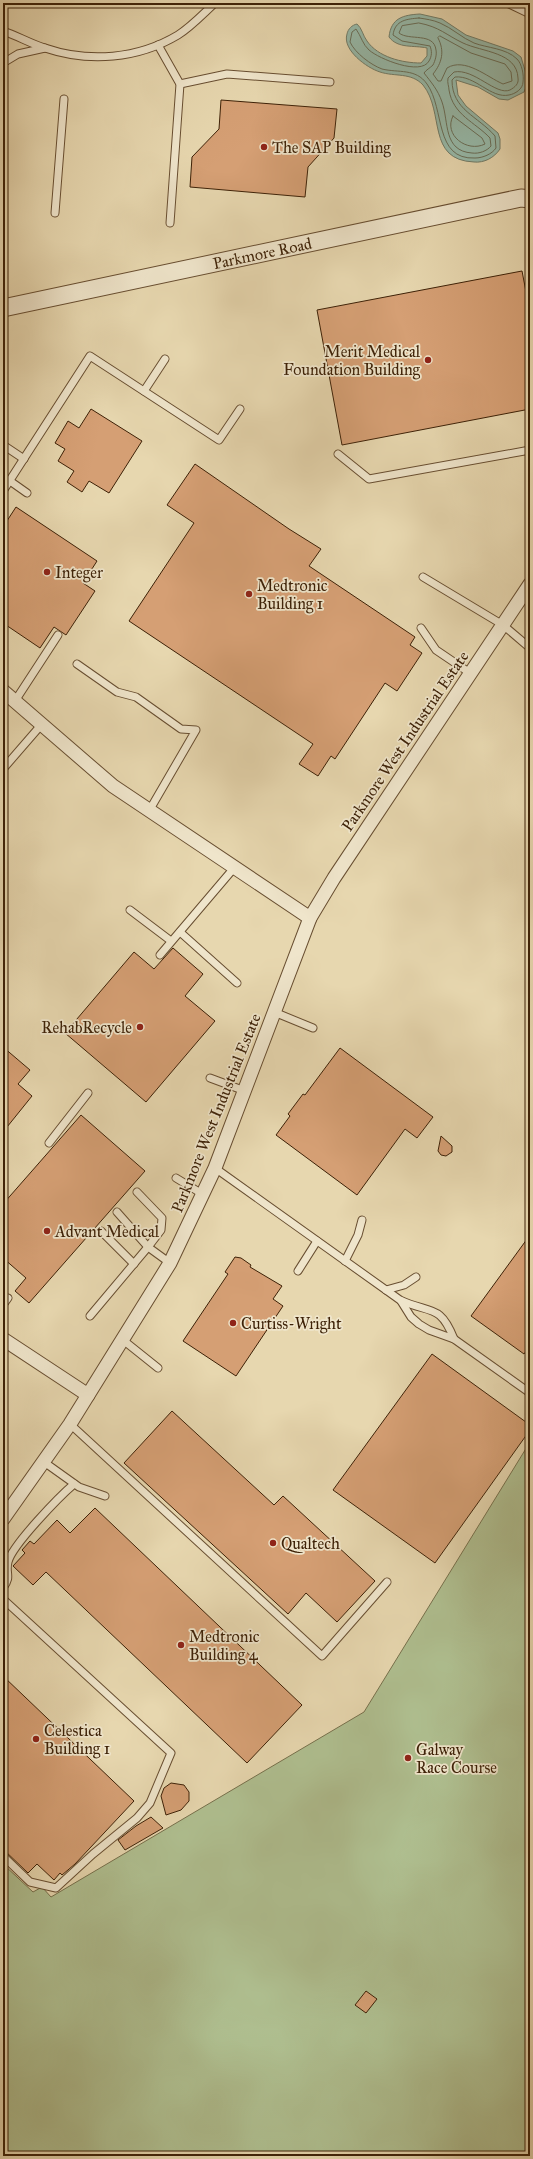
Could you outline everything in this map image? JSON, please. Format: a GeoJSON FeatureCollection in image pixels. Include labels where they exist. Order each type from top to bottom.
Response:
{"type":"FeatureCollection","features":[{"type":"Feature","properties":{"kind":"street","name":"Parkmore Road"},"geometry":{"type":"LineString","coordinates":[[3,308],[527,197]]}},
{"type":"Feature","properties":{"kind":"street","name":"Parkmore West Industrial Estate"},"geometry":{"type":"LineString","coordinates":[[3,1519],[70,1424],[170,1263],[204,1195],[215,1168],[310,918],[334,878],[530,584]]}},
{"type":"Feature","properties":{"kind":"street"},"geometry":{"type":"LineString","coordinates":[[3,691],[113,786],[310,918]]}},
{"type":"Feature","properties":{"kind":"street"},"geometry":{"type":"LineString","coordinates":[[3,1339],[88,1395]]}},
{"type":"Feature","properties":{"kind":"lane"},"geometry":{"type":"LineString","coordinates":[[3,31],[22,37],[45,48],[84,58],[111,57],[158,45],[179,34],[215,3]]}},
{"type":"Feature","properties":{"kind":"lane"},"geometry":{"type":"LineString","coordinates":[[507,3],[530,14]]}},
{"type":"Feature","properties":{"kind":"lane"},"geometry":{"type":"LineString","coordinates":[[158,45],[180,84],[170,223]]}},
{"type":"Feature","properties":{"kind":"lane"},"geometry":{"type":"LineString","coordinates":[[3,63],[18,54],[45,48]]}},
{"type":"Feature","properties":{"kind":"lane"},"geometry":{"type":"LineString","coordinates":[[180,84],[227,74],[330,82]]}},
{"type":"Feature","properties":{"kind":"lane"},"geometry":{"type":"LineString","coordinates":[[55,213],[64,99]]}},
{"type":"Feature","properties":{"kind":"lane"},"geometry":{"type":"LineString","coordinates":[[3,491],[90,356],[219,440],[240,409]]}},
{"type":"Feature","properties":{"kind":"lane"},"geometry":{"type":"LineString","coordinates":[[144,391],[165,359]]}},
{"type":"Feature","properties":{"kind":"lane"},"geometry":{"type":"LineString","coordinates":[[3,445],[24,459]]}},
{"type":"Feature","properties":{"kind":"lane"},"geometry":{"type":"LineString","coordinates":[[338,454],[370,479],[530,450]]}},
{"type":"Feature","properties":{"kind":"lane"},"geometry":{"type":"LineString","coordinates":[[10,481],[27,493]]}},
{"type":"Feature","properties":{"kind":"lane"},"geometry":{"type":"LineString","coordinates":[[423,577],[503,625],[530,648]]}},
{"type":"Feature","properties":{"kind":"lane"},"geometry":{"type":"LineString","coordinates":[[421,628],[436,650],[470,673]]}},
{"type":"Feature","properties":{"kind":"lane"},"geometry":{"type":"LineString","coordinates":[[15,701],[58,635]]}},
{"type":"Feature","properties":{"kind":"lane"},"geometry":{"type":"LineString","coordinates":[[78,664],[117,692],[136,697],[180,729],[196,730],[149,811]]}},
{"type":"Feature","properties":{"kind":"lane"},"geometry":{"type":"LineString","coordinates":[[3,769],[42,724]]}},
{"type":"Feature","properties":{"kind":"lane"},"geometry":{"type":"LineString","coordinates":[[160,955],[234,868]]}},
{"type":"Feature","properties":{"kind":"lane"},"geometry":{"type":"LineString","coordinates":[[130,910],[171,941]]}},
{"type":"Feature","properties":{"kind":"lane"},"geometry":{"type":"LineString","coordinates":[[180,932],[237,983]]}},
{"type":"Feature","properties":{"kind":"lane"},"geometry":{"type":"LineString","coordinates":[[274,1012],[313,1028]]}},
{"type":"Feature","properties":{"kind":"lane"},"geometry":{"type":"LineString","coordinates":[[210,1078],[245,1091]]}},
{"type":"Feature","properties":{"kind":"lane"},"geometry":{"type":"LineString","coordinates":[[49,1143],[88,1093]]}},
{"type":"Feature","properties":{"kind":"lane"},"geometry":{"type":"LineString","coordinates":[[215,1168],[400,1300],[413,1306],[434,1311],[445,1318],[454,1338]]}},
{"type":"Feature","properties":{"kind":"lane"},"geometry":{"type":"LineString","coordinates":[[176,1178],[204,1195]]}},
{"type":"Feature","properties":{"kind":"lane"},"geometry":{"type":"LineString","coordinates":[[90,1316],[161,1230],[162,1218],[137,1192]]}},
{"type":"Feature","properties":{"kind":"lane"},"geometry":{"type":"LineString","coordinates":[[117,1212],[148,1247],[170,1263]]}},
{"type":"Feature","properties":{"kind":"lane"},"geometry":{"type":"LineString","coordinates":[[345,1261],[358,1235],[362,1220]]}},
{"type":"Feature","properties":{"kind":"lane"},"geometry":{"type":"LineString","coordinates":[[101,1231],[134,1264]]}},
{"type":"Feature","properties":{"kind":"lane"},"geometry":{"type":"LineString","coordinates":[[298,1271],[317,1241]]}},
{"type":"Feature","properties":{"kind":"lane"},"geometry":{"type":"LineString","coordinates":[[386,1290],[404,1285],[416,1277]]}},
{"type":"Feature","properties":{"kind":"lane"},"geometry":{"type":"LineString","coordinates":[[3,1305],[8,1298]]}},
{"type":"Feature","properties":{"kind":"lane"},"geometry":{"type":"LineString","coordinates":[[400,1300],[411,1316],[419,1324],[429,1330],[454,1338],[530,1393]]}},
{"type":"Feature","properties":{"kind":"lane"},"geometry":{"type":"LineString","coordinates":[[123,1340],[158,1368]]}},
{"type":"Feature","properties":{"kind":"lane"},"geometry":{"type":"LineString","coordinates":[[70,1424],[322,1656],[387,1582]]}},
{"type":"Feature","properties":{"kind":"lane"},"geometry":{"type":"LineString","coordinates":[[44,1462],[74,1484],[105,1496]]}},
{"type":"Feature","properties":{"kind":"lane"},"geometry":{"type":"LineString","coordinates":[[3,1588],[8,1581],[8,1562],[18,1545],[57,1499],[74,1484]]}},
{"type":"Feature","properties":{"kind":"lane"},"geometry":{"type":"LineString","coordinates":[[3,1599],[171,1753],[150,1803],[137,1818],[93,1854],[56,1888],[30,1882],[3,1856]]}},
{"type":"Feature","properties":{"kind":"shaded area","name":"Galway Race Course"},"geometry":{"type":"Polygon","coordinates":[[[530,1442],[530,2156],[3,2156],[3,1864],[33,1892],[42,1887],[51,1897],[364,1712],[530,1442]]]}},
{"type":"Feature","properties":{"kind":"water"},"geometry":{"type":"Polygon","coordinates":[[[420,14],[442,19],[466,35],[513,51],[521,57],[527,77],[527,85],[524,92],[508,100],[499,99],[478,87],[456,80],[458,95],[466,106],[498,133],[500,139],[500,149],[495,155],[488,159],[481,162],[474,162],[459,159],[449,153],[443,144],[439,133],[430,96],[423,85],[408,76],[380,72],[369,67],[357,58],[348,46],[346,40],[349,29],[357,24],[364,37],[377,51],[398,60],[421,63],[427,56],[427,48],[402,45],[393,41],[389,37],[392,26],[399,19],[408,15],[420,14]]]}},
{"type":"Feature","properties":{"kind":"building","name":"The SAP Building"},"geometry":{"type":"Polygon","coordinates":[[[221,100],[337,109],[334,138],[308,167],[305,197],[190,187],[192,157],[219,129],[221,100]]]}},
{"type":"Feature","properties":{"kind":"building","name":"Merit Medical Foundation Building"},"geometry":{"type":"Polygon","coordinates":[[[522,271],[527,297],[530,296],[530,409],[342,445],[317,310],[522,271]]]}},
{"type":"Feature","properties":{"kind":"building"},"geometry":{"type":"Polygon","coordinates":[[[91,409],[142,441],[109,493],[89,481],[82,492],[67,482],[74,471],[58,461],[65,449],[55,443],[68,421],[79,428],[91,409]]]}},
{"type":"Feature","properties":{"kind":"building","name":"Medtronic Building 1"},"geometry":{"type":"Polygon","coordinates":[[[195,464],[289,529],[321,549],[309,566],[415,637],[410,645],[422,653],[397,691],[385,683],[335,759],[331,756],[318,776],[299,764],[313,744],[129,621],[194,523],[167,505],[195,464]]]}},
{"type":"Feature","properties":{"kind":"building","name":"Integer"},"geometry":{"type":"Polygon","coordinates":[[[16,507],[97,561],[83,583],[95,591],[66,635],[54,627],[40,648],[3,623],[3,527],[16,507]]]}},
{"type":"Feature","properties":{"kind":"building","name":"RehabRecycle"},"geometry":{"type":"Polygon","coordinates":[[[173,948],[203,974],[185,996],[215,1021],[146,1102],[65,1033],[134,952],[154,969],[173,948]]]}},
{"type":"Feature","properties":{"kind":"building"},"geometry":{"type":"Polygon","coordinates":[[[3,1047],[30,1070],[18,1084],[32,1096],[3,1132],[3,1047]]]}},
{"type":"Feature","properties":{"kind":"building"},"geometry":{"type":"Polygon","coordinates":[[[340,1048],[433,1117],[417,1138],[405,1129],[357,1195],[276,1135],[290,1116],[288,1114],[303,1094],[305,1095],[340,1048]]]}},
{"type":"Feature","properties":{"kind":"building","name":"Advant Medical"},"geometry":{"type":"Polygon","coordinates":[[[81,1115],[145,1171],[29,1303],[15,1291],[26,1278],[3,1258],[3,1204],[81,1115]]]}},
{"type":"Feature","properties":{"kind":"building"},"geometry":{"type":"Polygon","coordinates":[[[441,1136],[452,1146],[452,1152],[446,1156],[441,1155],[438,1151],[441,1136]]]}},
{"type":"Feature","properties":{"kind":"building"},"geometry":{"type":"Polygon","coordinates":[[[530,1235],[530,1346],[524,1354],[471,1316],[530,1235]]]}},
{"type":"Feature","properties":{"kind":"building","name":"Curtiss-Wright"},"geometry":{"type":"Polygon","coordinates":[[[235,1257],[241,1258],[251,1265],[250,1267],[282,1286],[273,1299],[283,1306],[236,1376],[183,1341],[228,1274],[225,1272],[235,1257]]]}},
{"type":"Feature","properties":{"kind":"building"},"geometry":{"type":"Polygon","coordinates":[[[432,1354],[530,1425],[530,1430],[435,1563],[333,1490],[432,1354]]]}},
{"type":"Feature","properties":{"kind":"building","name":"Qualtech"},"geometry":{"type":"Polygon","coordinates":[[[172,1411],[274,1505],[283,1496],[375,1581],[337,1622],[306,1593],[288,1614],[124,1463],[172,1411]]]}},
{"type":"Feature","properties":{"kind":"building","name":"Medtronic Building 4"},"geometry":{"type":"Polygon","coordinates":[[[95,1508],[302,1705],[247,1763],[46,1572],[33,1585],[13,1566],[25,1553],[22,1550],[30,1541],[34,1544],[57,1520],[70,1533],[95,1508]]]}},
{"type":"Feature","properties":{"kind":"building","name":"Celestica Building 1"},"geometry":{"type":"Polygon","coordinates":[[[3,1676],[134,1801],[75,1864],[62,1875],[60,1873],[54,1880],[37,1864],[28,1873],[3,1849],[3,1676]]]}},
{"type":"Feature","properties":{"kind":"building"},"geometry":{"type":"Polygon","coordinates":[[[171,1783],[184,1785],[189,1792],[189,1801],[181,1810],[166,1815],[161,1796],[164,1788],[171,1783]]]}},
{"type":"Feature","properties":{"kind":"building"},"geometry":{"type":"Polygon","coordinates":[[[151,1817],[163,1828],[125,1850],[118,1840],[151,1817]]]}},
{"type":"Feature","properties":{"kind":"building"},"geometry":{"type":"Polygon","coordinates":[[[366,1991],[377,1999],[366,2013],[355,2005],[366,1991]]]}},
{"type":"Feature","properties":{"kind":"place","name":"The SAP Building"},"geometry":{"type":"Point","coordinates":[264,147]}},
{"type":"Feature","properties":{"kind":"place","name":"Merit Medical Foundation Building"},"geometry":{"type":"Point","coordinates":[428,360]}},
{"type":"Feature","properties":{"kind":"place","name":"Integer"},"geometry":{"type":"Point","coordinates":[47,572]}},
{"type":"Feature","properties":{"kind":"place","name":"Medtronic Building 1"},"geometry":{"type":"Point","coordinates":[249,594]}},
{"type":"Feature","properties":{"kind":"place","name":"RehabRecycle"},"geometry":{"type":"Point","coordinates":[140,1027]}},
{"type":"Feature","properties":{"kind":"place","name":"Advant Medical"},"geometry":{"type":"Point","coordinates":[47,1231]}},
{"type":"Feature","properties":{"kind":"place","name":"Curtiss-Wright"},"geometry":{"type":"Point","coordinates":[233,1323]}},
{"type":"Feature","properties":{"kind":"place","name":"Qualtech"},"geometry":{"type":"Point","coordinates":[273,1543]}},
{"type":"Feature","properties":{"kind":"place","name":"Medtronic Building 4"},"geometry":{"type":"Point","coordinates":[181,1645]}},
{"type":"Feature","properties":{"kind":"place","name":"Celestica Building 1"},"geometry":{"type":"Point","coordinates":[36,1739]}},
{"type":"Feature","properties":{"kind":"place","name":"Galway Race Course"},"geometry":{"type":"Point","coordinates":[408,1758]}}]}
